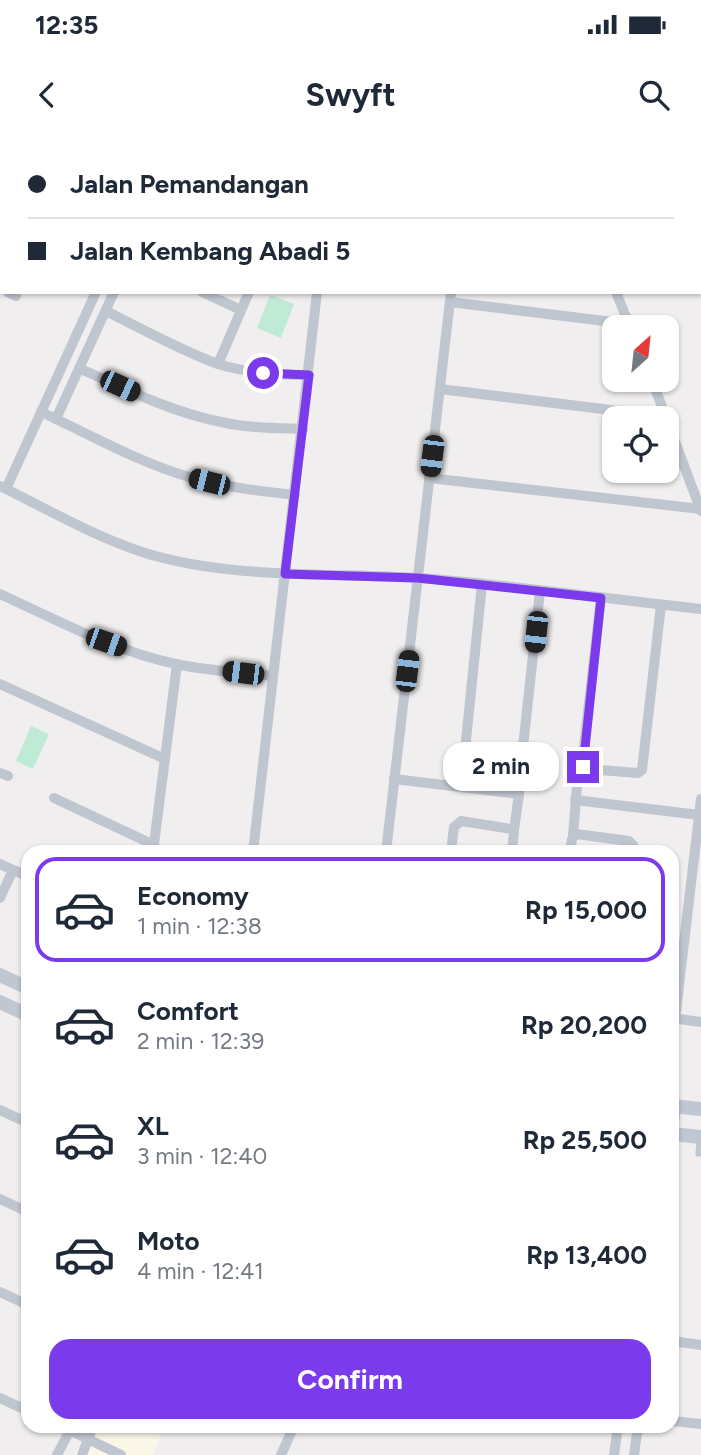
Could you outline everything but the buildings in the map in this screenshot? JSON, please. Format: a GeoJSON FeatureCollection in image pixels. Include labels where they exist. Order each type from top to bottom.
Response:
{"type":"FeatureCollection","features":[{"type":"Feature","properties":{"kind":"main road"},"geometry":{"type":"LineString","coordinates":[[0,975],[21,985]]}},
{"type":"Feature","properties":{"kind":"main road"},"geometry":{"type":"LineString","coordinates":[[0,1002],[21,1012]]}},
{"type":"Feature","properties":{"kind":"main road"},"geometry":{"type":"LineString","coordinates":[[679,1107],[701,1109]]}},
{"type":"Feature","properties":{"kind":"main road"},"geometry":{"type":"LineString","coordinates":[[679,1135],[700,1137]]}},
{"type":"Feature","properties":{"kind":"street"},"geometry":{"type":"LineString","coordinates":[[95,294],[3,488],[120,543],[145,552],[197,564],[285,574],[418,578],[701,609]]}},
{"type":"Feature","properties":{"kind":"street"},"geometry":{"type":"LineString","coordinates":[[56,419],[113,294]]}},
{"type":"Feature","properties":{"kind":"street"},"geometry":{"type":"LineString","coordinates":[[206,294],[241,310]]}},
{"type":"Feature","properties":{"kind":"street"},"geometry":{"type":"LineString","coordinates":[[218,363],[248,294]]}},
{"type":"Feature","properties":{"kind":"street"},"geometry":{"type":"LineString","coordinates":[[254,845],[317,294]]}},
{"type":"Feature","properties":{"kind":"street"},"geometry":{"type":"LineString","coordinates":[[617,294],[625,315]]}},
{"type":"Feature","properties":{"kind":"street"},"geometry":{"type":"LineString","coordinates":[[387,845],[451,297],[602,321]]}},
{"type":"Feature","properties":{"kind":"street"},"geometry":{"type":"LineString","coordinates":[[106,311],[218,363],[243,370],[309,375]]}},
{"type":"Feature","properties":{"kind":"street"},"geometry":{"type":"LineString","coordinates":[[79,368],[140,396],[197,416],[250,427],[303,429]]}},
{"type":"Feature","properties":{"kind":"street"},"geometry":{"type":"LineString","coordinates":[[440,389],[602,408]]}},
{"type":"Feature","properties":{"kind":"street"},"geometry":{"type":"LineString","coordinates":[[41,412],[188,477],[230,487],[295,495]]}},
{"type":"Feature","properties":{"kind":"street"},"geometry":{"type":"LineString","coordinates":[[429,478],[701,510],[679,447]]}},
{"type":"Feature","properties":{"kind":"street"},"geometry":{"type":"LineString","coordinates":[[482,584],[465,750],[471,755],[520,760]]}},
{"type":"Feature","properties":{"kind":"street"},"geometry":{"type":"LineString","coordinates":[[513,845],[540,591]]}},
{"type":"Feature","properties":{"kind":"street"},"geometry":{"type":"LineString","coordinates":[[0,594],[106,642],[177,664],[273,676]]}},
{"type":"Feature","properties":{"kind":"street"},"geometry":{"type":"LineString","coordinates":[[571,845],[578,773],[583,767],[601,598]]}},
{"type":"Feature","properties":{"kind":"street"},"geometry":{"type":"LineString","coordinates":[[583,767],[638,773],[642,770],[661,605]]}},
{"type":"Feature","properties":{"kind":"street"},"geometry":{"type":"LineString","coordinates":[[154,845],[177,664]]}},
{"type":"Feature","properties":{"kind":"street"},"geometry":{"type":"LineString","coordinates":[[0,684],[165,759]]}},
{"type":"Feature","properties":{"kind":"street"},"geometry":{"type":"LineString","coordinates":[[394,779],[519,794]]}},
{"type":"Feature","properties":{"kind":"street"},"geometry":{"type":"LineString","coordinates":[[54,798],[145,845]]}},
{"type":"Feature","properties":{"kind":"street"},"geometry":{"type":"LineString","coordinates":[[679,978],[701,799]]}},
{"type":"Feature","properties":{"kind":"street"},"geometry":{"type":"LineString","coordinates":[[575,800],[699,815]]}},
{"type":"Feature","properties":{"kind":"street"},"geometry":{"type":"LineString","coordinates":[[452,845],[454,827],[459,822],[514,830]]}},
{"type":"Feature","properties":{"kind":"street"},"geometry":{"type":"LineString","coordinates":[[573,836],[629,841],[634,845]]}},
{"type":"Feature","properties":{"kind":"street"},"geometry":{"type":"LineString","coordinates":[[0,864],[21,873]]}},
{"type":"Feature","properties":{"kind":"street"},"geometry":{"type":"LineString","coordinates":[[0,898],[13,870]]}},
{"type":"Feature","properties":{"kind":"street"},"geometry":{"type":"LineString","coordinates":[[679,1020],[701,1022]]}},
{"type":"Feature","properties":{"kind":"street"},"geometry":{"type":"LineString","coordinates":[[0,1110],[21,1120]]}},
{"type":"Feature","properties":{"kind":"street"},"geometry":{"type":"LineString","coordinates":[[0,1199],[21,1209]]}},
{"type":"Feature","properties":{"kind":"street"},"geometry":{"type":"LineString","coordinates":[[0,1292],[21,1302]]}},
{"type":"Feature","properties":{"kind":"street"},"geometry":{"type":"LineString","coordinates":[[679,1343],[701,1345]]}},
{"type":"Feature","properties":{"kind":"street"},"geometry":{"type":"LineString","coordinates":[[0,1398],[21,1408]]}},
{"type":"Feature","properties":{"kind":"street"},"geometry":{"type":"LineString","coordinates":[[679,1422],[701,1424]]}},
{"type":"Feature","properties":{"kind":"street"},"geometry":{"type":"LineString","coordinates":[[57,1455],[65,1433]]}},
{"type":"Feature","properties":{"kind":"street"},"geometry":{"type":"LineString","coordinates":[[78,1433],[121,1455]]}},
{"type":"Feature","properties":{"kind":"street"},"geometry":{"type":"LineString","coordinates":[[82,1455],[92,1433]]}},
{"type":"Feature","properties":{"kind":"street"},"geometry":{"type":"LineString","coordinates":[[281,1455],[291,1433]]}},
{"type":"Feature","properties":{"kind":"street"},"geometry":{"type":"LineString","coordinates":[[614,1455],[617,1433]]}},
{"type":"Feature","properties":{"kind":"street"},"geometry":{"type":"LineString","coordinates":[[635,1455],[637,1433]]}},
{"type":"Feature","properties":{"kind":"lane"},"geometry":{"type":"LineString","coordinates":[[700,1137],[698,1154],[701,1154]]}},
{"type":"Feature","properties":{"kind":"shaded area"},"geometry":{"type":"Polygon","coordinates":[[[86,1433],[161,1433],[153,1455],[75,1455],[86,1433]]]}},
{"type":"Feature","properties":{"kind":"green space"},"geometry":{"type":"Polygon","coordinates":[[[270,295],[294,304],[281,338],[257,328],[270,295]]]}},
{"type":"Feature","properties":{"kind":"green space"},"geometry":{"type":"Polygon","coordinates":[[[31,726],[49,734],[33,769],[16,761],[31,726]]]}},
{"type":"Feature","properties":{"kind":"route"},"geometry":{"type":"LineString","coordinates":[[263,373],[309,375],[285,574],[418,578],[601,598],[583,767]]}}]}
